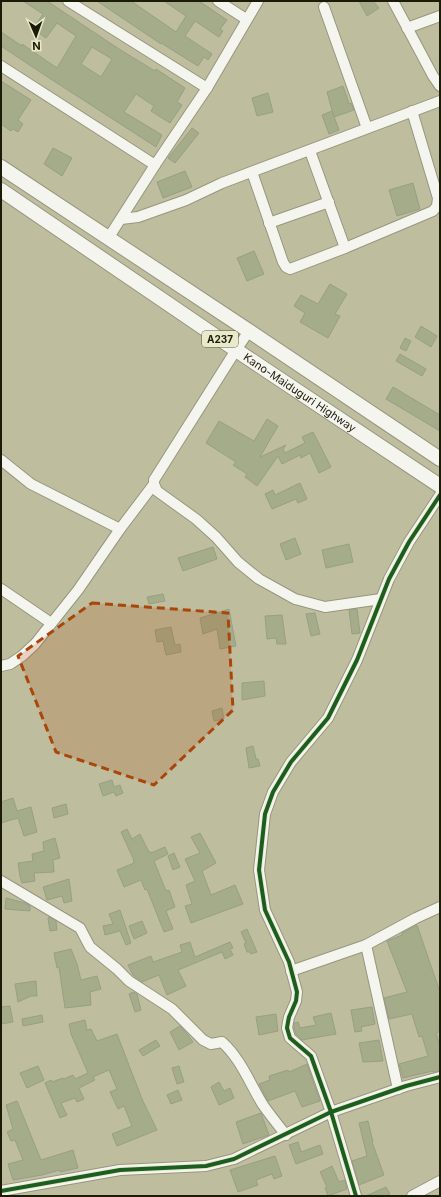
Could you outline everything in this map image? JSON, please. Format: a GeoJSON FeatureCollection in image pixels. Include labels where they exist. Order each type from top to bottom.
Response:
{"type":"FeatureCollection","features":[{"type":"Feature","properties":{"kind":"highway","name":"Kano-Maiduguri Highway"},"geometry":{"type":"LineString","coordinates":[[1,167],[440,459]]}},
{"type":"Feature","properties":{"kind":"highway","name":"Kano-Maiduguri Highway"},"geometry":{"type":"LineString","coordinates":[[1,190],[236,350],[440,486]]}},
{"type":"Feature","properties":{"kind":"street"},"geometry":{"type":"LineString","coordinates":[[68,1],[207,88]]}},
{"type":"Feature","properties":{"kind":"street"},"geometry":{"type":"LineString","coordinates":[[218,1],[246,19]]}},
{"type":"Feature","properties":{"kind":"street"},"geometry":{"type":"LineString","coordinates":[[109,238],[155,165],[207,88],[246,19],[258,1]]}},
{"type":"Feature","properties":{"kind":"street"},"geometry":{"type":"LineString","coordinates":[[393,1],[407,28],[437,75],[440,86]]}},
{"type":"Feature","properties":{"kind":"street"},"geometry":{"type":"LineString","coordinates":[[324,7],[367,128]]}},
{"type":"Feature","properties":{"kind":"street"},"geometry":{"type":"LineString","coordinates":[[407,28],[440,16]]}},
{"type":"Feature","properties":{"kind":"street"},"geometry":{"type":"LineString","coordinates":[[1,66],[155,165]]}},
{"type":"Feature","properties":{"kind":"street"},"geometry":{"type":"LineString","coordinates":[[121,219],[138,216],[186,200],[222,183],[310,151],[412,110],[440,101]]}},
{"type":"Feature","properties":{"kind":"street"},"geometry":{"type":"LineString","coordinates":[[252,172],[286,267],[290,269],[345,248],[433,211],[437,206],[438,198],[412,110]]}},
{"type":"Feature","properties":{"kind":"street"},"geometry":{"type":"LineString","coordinates":[[310,151],[345,248]]}},
{"type":"Feature","properties":{"kind":"street"},"geometry":{"type":"LineString","coordinates":[[269,223],[329,202]]}},
{"type":"Feature","properties":{"kind":"street"},"geometry":{"type":"LineString","coordinates":[[1,666],[10,664],[22,656],[35,644],[78,590],[120,529],[154,484],[154,480],[249,331]]}},
{"type":"Feature","properties":{"kind":"street"},"geometry":{"type":"LineString","coordinates":[[1,460],[32,484],[120,529]]}},
{"type":"Feature","properties":{"kind":"street"},"geometry":{"type":"LineString","coordinates":[[154,484],[157,491],[196,519],[216,537],[238,562],[259,579],[295,599],[325,607],[380,599]]}},
{"type":"Feature","properties":{"kind":"street"},"geometry":{"type":"LineString","coordinates":[[356,1196],[331,1112],[311,1056],[290,1038],[287,1028],[289,1017],[296,1002],[297,992],[291,970],[265,910],[260,870],[265,814],[273,792],[291,762],[328,718],[357,660],[389,579],[409,542],[440,495]]}},
{"type":"Feature","properties":{"kind":"street"},"geometry":{"type":"LineString","coordinates":[[1,589],[51,623]]}},
{"type":"Feature","properties":{"kind":"street"},"geometry":{"type":"LineString","coordinates":[[1,881],[80,928],[90,948],[117,969],[129,981],[172,1008],[203,1040],[211,1044],[222,1042],[229,1048],[238,1060],[263,1105],[286,1135]]}},
{"type":"Feature","properties":{"kind":"street"},"geometry":{"type":"LineString","coordinates":[[291,970],[366,945],[440,907]]}},
{"type":"Feature","properties":{"kind":"street"},"geometry":{"type":"LineString","coordinates":[[366,945],[398,1089]]}},
{"type":"Feature","properties":{"kind":"street"},"geometry":{"type":"LineString","coordinates":[[1,1190],[120,1170],[206,1166],[234,1160],[331,1112],[398,1089],[440,1077]]}},
{"type":"Feature","properties":{"kind":"street"},"geometry":{"type":"LineString","coordinates":[[412,1196],[440,1181]]}},
{"type":"Feature","properties":{"kind":"highlighted area"},"geometry":{"type":"Polygon","coordinates":[[[92,603],[228,613],[233,710],[154,785],[56,752],[18,656],[92,603]]]}},
{"type":"Feature","properties":{"kind":"building"},"geometry":{"type":"Polygon","coordinates":[[[23,1],[47,1],[119,49],[155,71],[156,69],[185,88],[177,102],[182,105],[170,123],[151,111],[154,106],[136,94],[124,112],[162,135],[156,147],[1,46],[1,32],[22,46],[22,44],[57,68],[76,36],[57,23],[46,38],[33,29],[43,14],[23,1]],[[92,47],[81,64],[101,77],[112,59],[92,47]]]}},
{"type":"Feature","properties":{"kind":"building"},"geometry":{"type":"Polygon","coordinates":[[[97,1],[131,1],[176,32],[186,16],[164,1],[199,1],[227,20],[220,29],[223,31],[219,37],[195,21],[185,36],[212,54],[208,60],[204,57],[198,66],[161,44],[97,1]]]}},
{"type":"Feature","properties":{"kind":"building"},"geometry":{"type":"Polygon","coordinates":[[[359,1],[373,1],[379,8],[367,16],[359,1]]]}},
{"type":"Feature","properties":{"kind":"building"},"geometry":{"type":"Polygon","coordinates":[[[1,81],[31,100],[18,120],[23,124],[18,132],[13,129],[11,131],[1,124],[1,81]]]}},
{"type":"Feature","properties":{"kind":"building"},"geometry":{"type":"Polygon","coordinates":[[[343,86],[349,104],[351,103],[354,110],[334,117],[327,92],[343,86]]]}},
{"type":"Feature","properties":{"kind":"building"},"geometry":{"type":"Polygon","coordinates":[[[268,93],[273,112],[257,116],[252,98],[268,93]]]}},
{"type":"Feature","properties":{"kind":"building"},"geometry":{"type":"Polygon","coordinates":[[[332,111],[339,130],[329,134],[322,115],[332,111]]]}},
{"type":"Feature","properties":{"kind":"building"},"geometry":{"type":"Polygon","coordinates":[[[192,128],[199,133],[175,163],[168,158],[192,128]]]}},
{"type":"Feature","properties":{"kind":"building"},"geometry":{"type":"Polygon","coordinates":[[[53,148],[72,158],[62,176],[44,164],[53,148]]]}},
{"type":"Feature","properties":{"kind":"building"},"geometry":{"type":"Polygon","coordinates":[[[185,171],[192,187],[163,198],[157,182],[185,171]]]}},
{"type":"Feature","properties":{"kind":"building"},"geometry":{"type":"Polygon","coordinates":[[[413,183],[420,209],[397,216],[389,190],[413,183]]]}},
{"type":"Feature","properties":{"kind":"building"},"geometry":{"type":"Polygon","coordinates":[[[254,251],[264,274],[247,281],[237,258],[254,251]]]}},
{"type":"Feature","properties":{"kind":"building"},"geometry":{"type":"Polygon","coordinates":[[[330,284],[347,294],[335,314],[340,316],[328,338],[300,322],[305,313],[294,306],[301,295],[318,304],[330,284]]]}},
{"type":"Feature","properties":{"kind":"building"},"geometry":{"type":"Polygon","coordinates":[[[421,326],[437,336],[431,347],[415,337],[421,326]]]}},
{"type":"Feature","properties":{"kind":"building"},"geometry":{"type":"Polygon","coordinates":[[[405,338],[411,341],[406,351],[400,348],[405,338]]]}},
{"type":"Feature","properties":{"kind":"building"},"geometry":{"type":"Polygon","coordinates":[[[400,354],[426,369],[422,376],[396,361],[400,354]]]}},
{"type":"Feature","properties":{"kind":"building"},"geometry":{"type":"Polygon","coordinates":[[[393,387],[440,415],[440,431],[386,399],[393,387]]]}},
{"type":"Feature","properties":{"kind":"building"},"geometry":{"type":"Polygon","coordinates":[[[267,419],[278,426],[260,457],[286,445],[283,449],[285,453],[305,443],[302,437],[313,432],[331,467],[319,473],[310,453],[301,458],[300,455],[282,464],[278,456],[257,486],[245,477],[247,474],[233,465],[236,462],[206,443],[219,421],[254,441],[267,419]]]}},
{"type":"Feature","properties":{"kind":"building"},"geometry":{"type":"Polygon","coordinates":[[[300,483],[307,499],[298,503],[296,499],[272,509],[265,494],[273,490],[275,495],[300,483]]]}},
{"type":"Feature","properties":{"kind":"building"},"geometry":{"type":"Polygon","coordinates":[[[295,538],[301,554],[286,560],[280,544],[295,538]]]}},
{"type":"Feature","properties":{"kind":"building"},"geometry":{"type":"Polygon","coordinates":[[[349,544],[353,562],[326,568],[322,550],[349,544]]]}},
{"type":"Feature","properties":{"kind":"building"},"geometry":{"type":"Polygon","coordinates":[[[213,547],[217,559],[183,571],[178,558],[213,547]]]}},
{"type":"Feature","properties":{"kind":"building"},"geometry":{"type":"Polygon","coordinates":[[[163,594],[165,601],[149,604],[147,597],[163,594]]]}},
{"type":"Feature","properties":{"kind":"building"},"geometry":{"type":"Polygon","coordinates":[[[229,609],[236,646],[220,649],[217,629],[203,634],[200,618],[229,609]]]}},
{"type":"Feature","properties":{"kind":"building"},"geometry":{"type":"Polygon","coordinates":[[[357,609],[360,633],[352,634],[349,610],[357,609]]]}},
{"type":"Feature","properties":{"kind":"building"},"geometry":{"type":"Polygon","coordinates":[[[315,613],[320,634],[311,636],[306,614],[315,613]]]}},
{"type":"Feature","properties":{"kind":"building"},"geometry":{"type":"Polygon","coordinates":[[[282,615],[286,644],[277,644],[276,638],[267,639],[265,616],[282,615]]]}},
{"type":"Feature","properties":{"kind":"building"},"geometry":{"type":"Polygon","coordinates":[[[171,627],[175,645],[180,644],[181,652],[166,655],[163,641],[157,642],[155,630],[171,627]]]}},
{"type":"Feature","properties":{"kind":"building"},"geometry":{"type":"Polygon","coordinates":[[[264,681],[265,696],[242,700],[242,683],[264,681]]]}},
{"type":"Feature","properties":{"kind":"building"},"geometry":{"type":"Polygon","coordinates":[[[222,708],[224,719],[214,721],[212,711],[222,708]]]}},
{"type":"Feature","properties":{"kind":"building"},"geometry":{"type":"Polygon","coordinates":[[[253,746],[256,759],[258,759],[260,766],[249,768],[246,748],[253,746]]]}},
{"type":"Feature","properties":{"kind":"building"},"geometry":{"type":"Polygon","coordinates":[[[112,780],[114,787],[120,785],[123,793],[116,796],[114,792],[103,796],[99,784],[112,780]]]}},
{"type":"Feature","properties":{"kind":"building"},"geometry":{"type":"Polygon","coordinates":[[[13,798],[17,811],[31,807],[37,832],[24,836],[18,818],[1,823],[1,802],[13,798]]]}},
{"type":"Feature","properties":{"kind":"building"},"geometry":{"type":"Polygon","coordinates":[[[66,804],[68,814],[54,818],[52,808],[66,804]]]}},
{"type":"Feature","properties":{"kind":"building"},"geometry":{"type":"Polygon","coordinates":[[[127,829],[132,839],[140,834],[149,852],[151,853],[165,847],[168,854],[154,861],[166,891],[169,890],[175,907],[166,911],[173,929],[164,932],[147,889],[145,890],[141,880],[124,887],[117,870],[134,863],[121,832],[127,829]]]}},
{"type":"Feature","properties":{"kind":"building"},"geometry":{"type":"Polygon","coordinates":[[[200,833],[216,863],[202,871],[211,895],[235,885],[243,904],[191,923],[185,906],[192,904],[186,885],[195,881],[185,859],[200,853],[191,837],[200,833]]]}},
{"type":"Feature","properties":{"kind":"building"},"geometry":{"type":"Polygon","coordinates":[[[55,838],[60,858],[53,860],[54,872],[34,873],[35,881],[22,883],[18,863],[33,861],[32,854],[44,851],[43,842],[55,838]]]}},
{"type":"Feature","properties":{"kind":"building"},"geometry":{"type":"Polygon","coordinates":[[[174,853],[180,867],[173,870],[168,856],[174,853]]]}},
{"type":"Feature","properties":{"kind":"building"},"geometry":{"type":"Polygon","coordinates":[[[69,879],[72,901],[64,903],[62,896],[47,900],[43,887],[69,879]]]}},
{"type":"Feature","properties":{"kind":"building"},"geometry":{"type":"Polygon","coordinates":[[[6,898],[25,903],[30,906],[30,911],[5,909],[6,898]]]}},
{"type":"Feature","properties":{"kind":"building"},"geometry":{"type":"Polygon","coordinates":[[[120,910],[131,943],[126,945],[120,931],[105,935],[103,926],[113,924],[109,914],[120,910]]]}},
{"type":"Feature","properties":{"kind":"building"},"geometry":{"type":"Polygon","coordinates":[[[49,917],[56,921],[57,930],[50,931],[49,917]]]}},
{"type":"Feature","properties":{"kind":"building"},"geometry":{"type":"Polygon","coordinates":[[[142,921],[147,933],[134,939],[129,926],[142,921]]]}},
{"type":"Feature","properties":{"kind":"building"},"geometry":{"type":"Polygon","coordinates":[[[417,925],[440,992],[440,1031],[436,1033],[440,1046],[440,1071],[433,1071],[403,1078],[399,1064],[428,1056],[422,1036],[419,1037],[412,1014],[389,1019],[384,998],[407,992],[387,941],[402,935],[402,933],[417,925]]]}},
{"type":"Feature","properties":{"kind":"building"},"geometry":{"type":"Polygon","coordinates":[[[247,929],[257,952],[251,954],[250,952],[247,952],[244,944],[246,943],[241,932],[247,929]]]}},
{"type":"Feature","properties":{"kind":"building"},"geometry":{"type":"Polygon","coordinates":[[[190,942],[195,957],[230,942],[233,948],[230,949],[233,955],[225,959],[222,952],[178,970],[186,986],[167,995],[159,975],[142,982],[133,975],[128,965],[151,956],[153,962],[182,952],[180,945],[190,942]]]}},
{"type":"Feature","properties":{"kind":"building"},"geometry":{"type":"Polygon","coordinates":[[[71,949],[81,980],[97,976],[101,989],[90,992],[91,1005],[65,1008],[59,967],[57,968],[54,953],[71,949]]]}},
{"type":"Feature","properties":{"kind":"building"},"geometry":{"type":"Polygon","coordinates":[[[36,981],[37,996],[31,996],[18,1002],[15,984],[36,981]]]}},
{"type":"Feature","properties":{"kind":"building"},"geometry":{"type":"Polygon","coordinates":[[[134,992],[137,994],[141,1010],[135,1012],[129,994],[134,992]]]}},
{"type":"Feature","properties":{"kind":"building"},"geometry":{"type":"Polygon","coordinates":[[[10,1006],[13,1022],[1,1024],[1,1007],[10,1006]]]}},
{"type":"Feature","properties":{"kind":"building"},"geometry":{"type":"Polygon","coordinates":[[[372,1007],[375,1024],[361,1027],[362,1031],[355,1032],[351,1010],[372,1007]]]}},
{"type":"Feature","properties":{"kind":"building"},"geometry":{"type":"Polygon","coordinates":[[[331,1013],[336,1034],[302,1040],[296,1034],[294,1023],[298,1022],[300,1028],[316,1025],[313,1017],[331,1013]]]}},
{"type":"Feature","properties":{"kind":"building"},"geometry":{"type":"Polygon","coordinates":[[[276,1014],[278,1031],[259,1035],[256,1017],[276,1014]]]}},
{"type":"Feature","properties":{"kind":"building"},"geometry":{"type":"Polygon","coordinates":[[[42,1015],[43,1022],[23,1026],[22,1019],[42,1015]]]}},
{"type":"Feature","properties":{"kind":"building"},"geometry":{"type":"Polygon","coordinates":[[[85,1020],[87,1030],[91,1029],[97,1041],[117,1034],[142,1099],[157,1130],[117,1146],[112,1134],[132,1126],[124,1106],[118,1109],[110,1092],[117,1089],[109,1070],[93,1077],[95,1080],[79,1088],[84,1099],[77,1102],[75,1098],[61,1103],[67,1115],[60,1118],[45,1083],[51,1080],[52,1082],[63,1078],[64,1079],[73,1075],[75,1079],[88,1073],[71,1034],[69,1024],[85,1020]]]}},
{"type":"Feature","properties":{"kind":"building"},"geometry":{"type":"Polygon","coordinates":[[[180,1026],[193,1042],[179,1050],[170,1032],[180,1026]]]}},
{"type":"Feature","properties":{"kind":"building"},"geometry":{"type":"Polygon","coordinates":[[[156,1040],[160,1046],[143,1056],[139,1050],[156,1040]]]}},
{"type":"Feature","properties":{"kind":"building"},"geometry":{"type":"Polygon","coordinates":[[[379,1040],[383,1061],[363,1062],[359,1043],[379,1040]]]}},
{"type":"Feature","properties":{"kind":"building"},"geometry":{"type":"Polygon","coordinates":[[[307,1064],[320,1101],[302,1107],[295,1091],[268,1101],[259,1084],[270,1080],[269,1076],[288,1070],[289,1072],[307,1064]]]}},
{"type":"Feature","properties":{"kind":"building"},"geometry":{"type":"Polygon","coordinates":[[[38,1066],[44,1080],[27,1088],[20,1073],[38,1066]]]}},
{"type":"Feature","properties":{"kind":"building"},"geometry":{"type":"Polygon","coordinates":[[[179,1066],[184,1082],[177,1084],[172,1068],[179,1066]]]}},
{"type":"Feature","properties":{"kind":"building"},"geometry":{"type":"Polygon","coordinates":[[[219,1082],[224,1091],[230,1088],[234,1098],[219,1105],[211,1087],[219,1082]]]}},
{"type":"Feature","properties":{"kind":"building"},"geometry":{"type":"Polygon","coordinates":[[[178,1090],[182,1100],[171,1104],[167,1095],[178,1090]]]}},
{"type":"Feature","properties":{"kind":"building"},"geometry":{"type":"Polygon","coordinates":[[[17,1101],[41,1160],[73,1150],[78,1168],[60,1172],[60,1170],[13,1180],[8,1164],[23,1160],[15,1140],[11,1141],[7,1132],[13,1129],[6,1105],[17,1101]]]}},
{"type":"Feature","properties":{"kind":"building"},"geometry":{"type":"Polygon","coordinates":[[[261,1113],[269,1135],[243,1144],[236,1122],[261,1113]]]}},
{"type":"Feature","properties":{"kind":"building"},"geometry":{"type":"Polygon","coordinates":[[[368,1121],[372,1142],[384,1175],[359,1185],[352,1161],[367,1156],[359,1123],[368,1121]]]}},
{"type":"Feature","properties":{"kind":"building"},"geometry":{"type":"Polygon","coordinates":[[[298,1142],[301,1152],[320,1145],[323,1154],[296,1164],[289,1145],[298,1142]]]}},
{"type":"Feature","properties":{"kind":"building"},"geometry":{"type":"Polygon","coordinates":[[[275,1156],[282,1176],[274,1179],[272,1174],[256,1180],[258,1185],[238,1192],[230,1170],[275,1156]]]}},
{"type":"Feature","properties":{"kind":"building"},"geometry":{"type":"Polygon","coordinates":[[[332,1166],[339,1182],[345,1180],[347,1189],[328,1196],[325,1188],[327,1187],[320,1172],[332,1166]]]}},
{"type":"Feature","properties":{"kind":"building"},"geometry":{"type":"Polygon","coordinates":[[[386,1187],[390,1194],[385,1196],[366,1196],[386,1187]]]}},
{"type":"Feature","properties":{"kind":"cycle path"},"geometry":{"type":"LineString","coordinates":[[356,1196],[331,1112],[311,1056],[290,1038],[287,1028],[289,1017],[296,1001],[297,992],[289,962],[265,910],[259,870],[265,814],[273,792],[291,762],[328,718],[357,660],[389,579],[409,542],[440,495]]}},
{"type":"Feature","properties":{"kind":"cycle path"},"geometry":{"type":"LineString","coordinates":[[1,1191],[120,1170],[206,1166],[234,1159],[331,1112],[406,1086],[440,1077]]}}]}
